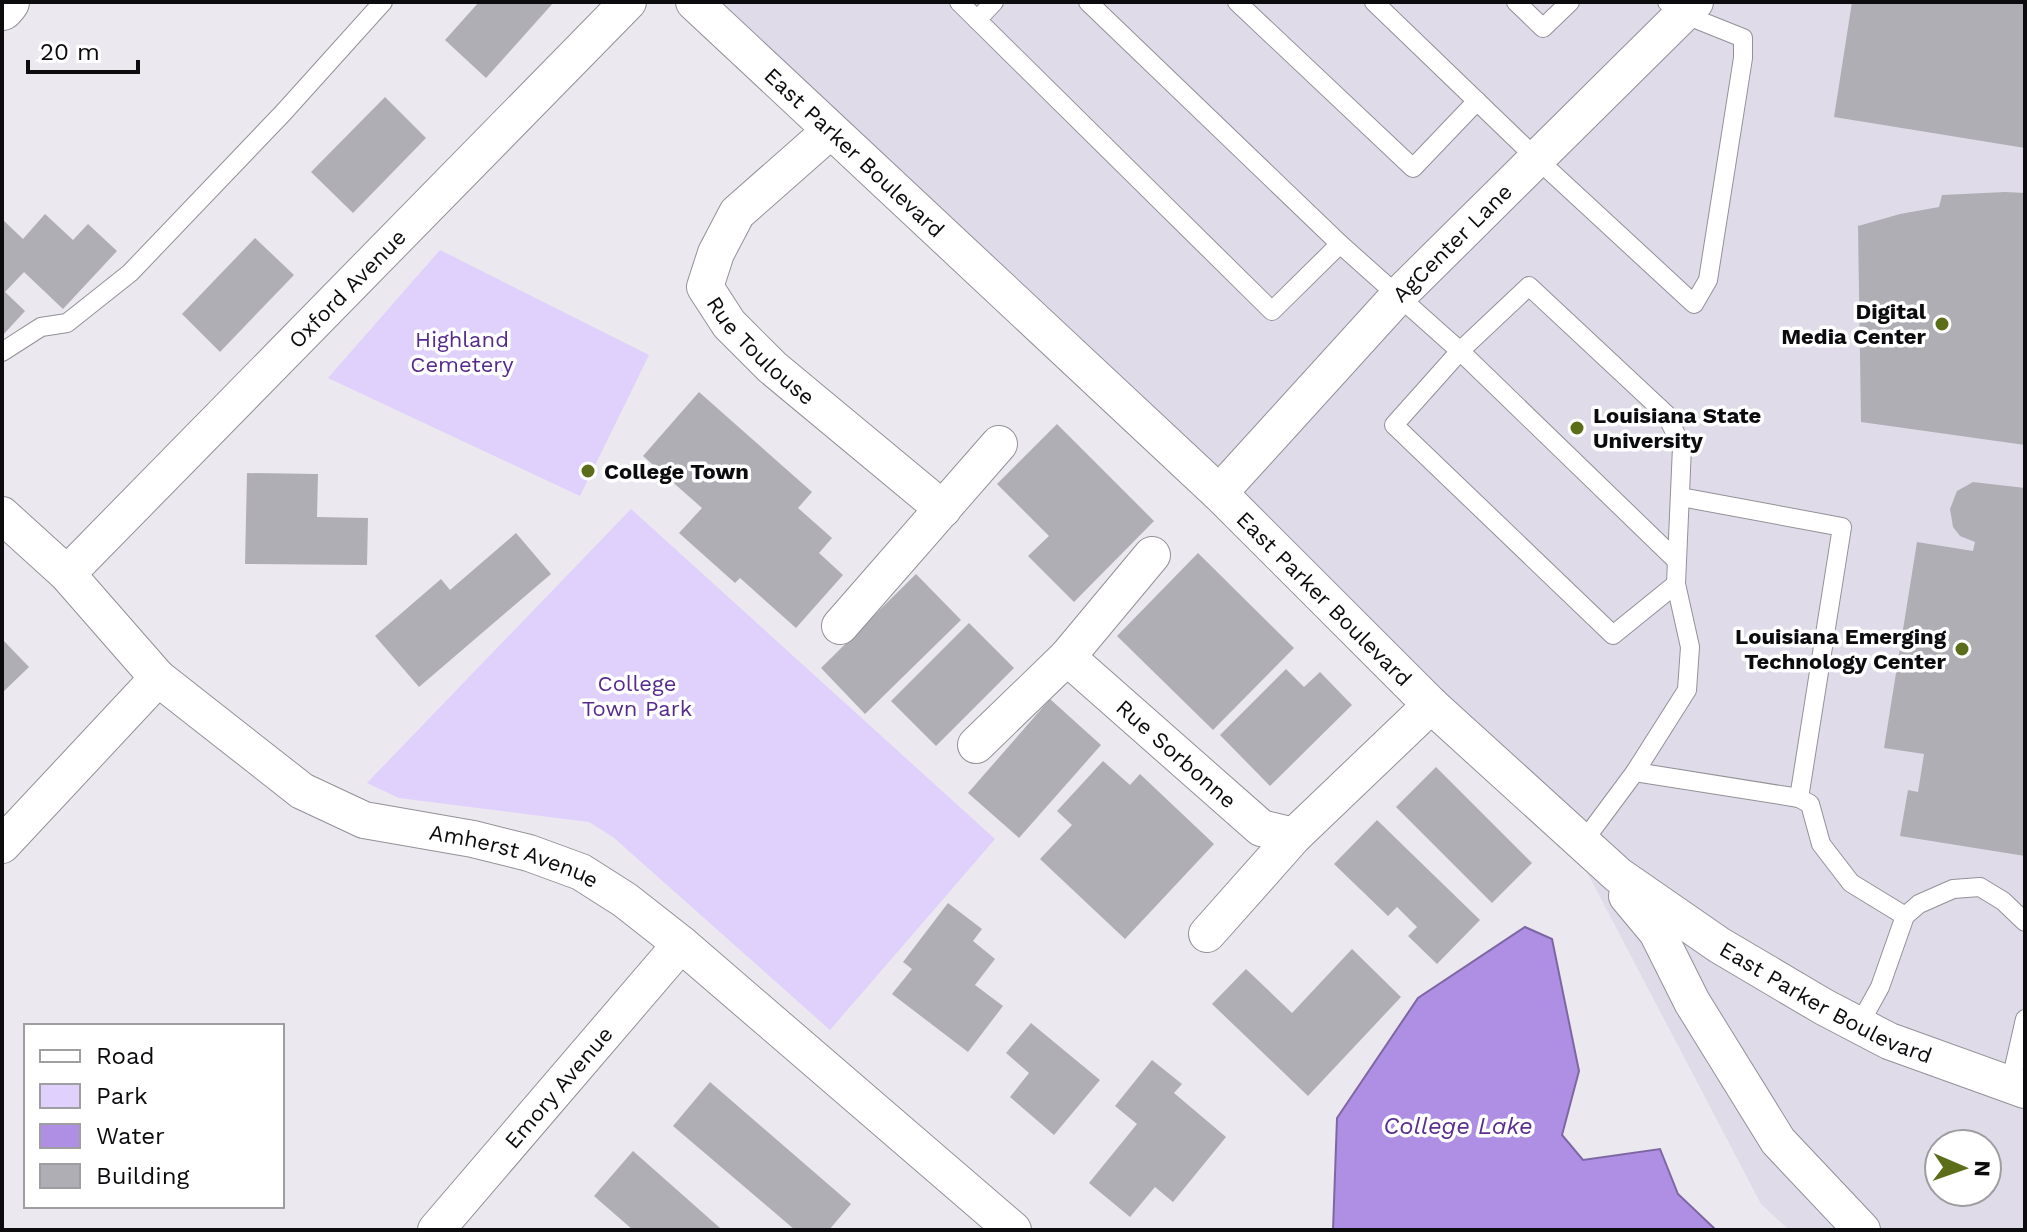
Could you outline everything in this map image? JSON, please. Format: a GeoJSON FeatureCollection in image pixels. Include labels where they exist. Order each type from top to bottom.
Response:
{"type":"FeatureCollection","features":[{"type":"Feature","properties":{"kind":"street"},"geometry":{"type":"LineString","coordinates":[[2,8],[7,2]]}},
{"type":"Feature","properties":{"kind":"street","name":"Oxford Avenue"},"geometry":{"type":"LineString","coordinates":[[67,574],[628,2]]}},
{"type":"Feature","properties":{"kind":"street","name":"East Parker Boulevard"},"geometry":{"type":"LineString","coordinates":[[694,2],[1219,493],[1431,705],[1618,875],[1761,972],[1889,1041],[2017,1087]]}},
{"type":"Feature","properties":{"kind":"street","name":"AgCenter Lane"},"geometry":{"type":"LineString","coordinates":[[1219,493],[1399,295],[1682,6]]}},
{"type":"Feature","properties":{"kind":"street","name":"Rue Toulouse"},"geometry":{"type":"LineString","coordinates":[[830,131],[737,213],[716,253],[705,287],[729,324],[772,367],[943,509]]}},
{"type":"Feature","properties":{"kind":"street"},"geometry":{"type":"LineString","coordinates":[[840,626],[999,444]]}},
{"type":"Feature","properties":{"kind":"street","name":"Amherst Avenue"},"geometry":{"type":"LineString","coordinates":[[2,515],[67,574],[158,678],[302,791],[364,820],[473,839],[529,853],[581,872],[625,900],[681,944],[1013,1230]]}},
{"type":"Feature","properties":{"kind":"street"},"geometry":{"type":"LineString","coordinates":[[976,745],[1067,657],[1152,555]]}},
{"type":"Feature","properties":{"kind":"street","name":"Rue Sorbonne"},"geometry":{"type":"LineString","coordinates":[[1067,657],[1261,828],[1294,836]]}},
{"type":"Feature","properties":{"kind":"street"},"geometry":{"type":"LineString","coordinates":[[2,845],[158,678]]}},
{"type":"Feature","properties":{"kind":"street"},"geometry":{"type":"LineString","coordinates":[[1207,934],[1294,836],[1431,705]]}},
{"type":"Feature","properties":{"kind":"street"},"geometry":{"type":"LineString","coordinates":[[1583,842],[1657,932],[1692,1002],[1778,1141],[1862,1230]]}},
{"type":"Feature","properties":{"kind":"street","name":"Emory Avenue"},"geometry":{"type":"LineString","coordinates":[[436,1230],[681,944]]}},
{"type":"Feature","properties":{"kind":"lane"},"geometry":{"type":"LineString","coordinates":[[2,352],[41,327],[67,323],[130,273],[283,113],[383,2]]}},
{"type":"Feature","properties":{"kind":"lane"},"geometry":{"type":"LineString","coordinates":[[959,2],[1272,311],[1340,244]]}},
{"type":"Feature","properties":{"kind":"lane"},"geometry":{"type":"LineString","coordinates":[[977,20],[994,2]]}},
{"type":"Feature","properties":{"kind":"lane"},"geometry":{"type":"LineString","coordinates":[[1088,2],[1340,244],[1460,351],[1677,561]]}},
{"type":"Feature","properties":{"kind":"lane"},"geometry":{"type":"LineString","coordinates":[[1237,2],[1413,168],[1477,101]]}},
{"type":"Feature","properties":{"kind":"lane"},"geometry":{"type":"LineString","coordinates":[[1374,2],[1694,304],[1708,280],[1743,58],[1743,38],[1682,6]]}},
{"type":"Feature","properties":{"kind":"lane"},"geometry":{"type":"LineString","coordinates":[[1516,2],[1543,28],[1570,2]]}},
{"type":"Feature","properties":{"kind":"lane"},"geometry":{"type":"LineString","coordinates":[[1583,842],[1635,772],[1687,690],[1690,647],[1676,584],[1682,447],[1666,414],[1529,286],[1460,351],[1394,425],[1613,635],[1676,584]]}},
{"type":"Feature","properties":{"kind":"lane"},"geometry":{"type":"LineString","coordinates":[[1681,497],[1842,527],[1799,798]]}},
{"type":"Feature","properties":{"kind":"lane"},"geometry":{"type":"LineString","coordinates":[[1635,772],[1799,798],[1810,804],[1821,844],[1851,883],[1905,916]]}},
{"type":"Feature","properties":{"kind":"lane"},"geometry":{"type":"LineString","coordinates":[[1859,1025],[1880,987],[1905,916],[1919,904],[1953,889],[1980,887],[2003,901],[2025,922]]}},
{"type":"Feature","properties":{"kind":"lane"},"geometry":{"type":"LineString","coordinates":[[2017,1087],[2025,1019]]}},
{"type":"Feature","properties":{"kind":"shaded area","name":"Louisiana State University"},"geometry":{"type":"Polygon","coordinates":[[[679,2],[2025,2],[2025,1230],[1789,1230],[1761,1204],[1577,853],[679,2]]]}},
{"type":"Feature","properties":{"kind":"green space","name":"Highland Cemetery"},"geometry":{"type":"Polygon","coordinates":[[[440,250],[649,355],[580,496],[328,378],[440,250]]]}},
{"type":"Feature","properties":{"kind":"green space","name":"College Town Park"},"geometry":{"type":"Polygon","coordinates":[[[631,509],[995,839],[830,1030],[613,837],[589,822],[399,798],[367,783],[631,509]]]}},
{"type":"Feature","properties":{"kind":"water","name":"College Lake"},"geometry":{"type":"Polygon","coordinates":[[[1525,927],[1552,939],[1579,1071],[1562,1135],[1583,1160],[1660,1149],[1678,1194],[1716,1230],[1333,1230],[1337,1118],[1418,998],[1525,927]]]}},
{"type":"Feature","properties":{"kind":"building"},"geometry":{"type":"Polygon","coordinates":[[[479,2],[554,2],[486,78],[445,40],[479,2]]]}},
{"type":"Feature","properties":{"kind":"building"},"geometry":{"type":"Polygon","coordinates":[[[1852,2],[2025,2],[2025,148],[1834,117],[1852,2]]]}},
{"type":"Feature","properties":{"kind":"building"},"geometry":{"type":"Polygon","coordinates":[[[385,97],[426,138],[353,213],[311,172],[385,97]]]}},
{"type":"Feature","properties":{"kind":"building","name":"Digital Media Center"},"geometry":{"type":"Polygon","coordinates":[[[2025,193],[2025,445],[1861,422],[1858,226],[1939,207],[1942,195],[2025,193]]]}},
{"type":"Feature","properties":{"kind":"building"},"geometry":{"type":"Polygon","coordinates":[[[45,214],[73,240],[88,224],[117,251],[63,309],[24,272],[5,292],[25,311],[2,336],[2,219],[23,239],[45,214]]]}},
{"type":"Feature","properties":{"kind":"building"},"geometry":{"type":"Polygon","coordinates":[[[255,238],[294,275],[220,352],[182,314],[255,238]]]}},
{"type":"Feature","properties":{"kind":"building"},"geometry":{"type":"Polygon","coordinates":[[[699,392],[812,492],[798,508],[832,538],[819,553],[843,575],[796,628],[740,578],[735,583],[679,533],[702,508],[643,456],[699,392]]]}},
{"type":"Feature","properties":{"kind":"building"},"geometry":{"type":"Polygon","coordinates":[[[1057,424],[1154,521],[1074,602],[1028,556],[1049,536],[997,484],[1057,424]]]}},
{"type":"Feature","properties":{"kind":"building"},"geometry":{"type":"Polygon","coordinates":[[[247,473],[318,474],[317,517],[368,518],[367,565],[245,564],[247,473]]]}},
{"type":"Feature","properties":{"kind":"building","name":"Louisiana Emerging Technology Center"},"geometry":{"type":"Polygon","coordinates":[[[1973,482],[2025,488],[2025,856],[1900,836],[1908,790],[1918,792],[1924,754],[1884,748],[1917,542],[1973,551],[1975,542],[1960,536],[1953,527],[1950,509],[1957,491],[1973,482]]]}},
{"type":"Feature","properties":{"kind":"building"},"geometry":{"type":"Polygon","coordinates":[[[516,533],[551,574],[419,687],[375,636],[441,579],[450,590],[516,533]]]}},
{"type":"Feature","properties":{"kind":"building"},"geometry":{"type":"Polygon","coordinates":[[[1198,553],[1294,648],[1213,730],[1117,636],[1198,553]]]}},
{"type":"Feature","properties":{"kind":"building"},"geometry":{"type":"Polygon","coordinates":[[[916,574],[961,620],[865,714],[821,668],[916,574]]]}},
{"type":"Feature","properties":{"kind":"building"},"geometry":{"type":"Polygon","coordinates":[[[969,623],[1014,668],[936,746],[891,701],[969,623]]]}},
{"type":"Feature","properties":{"kind":"building"},"geometry":{"type":"Polygon","coordinates":[[[2,639],[29,667],[2,693],[2,639]]]}},
{"type":"Feature","properties":{"kind":"building"},"geometry":{"type":"Polygon","coordinates":[[[1286,669],[1304,687],[1320,672],[1352,705],[1270,786],[1220,735],[1286,669]]]}},
{"type":"Feature","properties":{"kind":"building"},"geometry":{"type":"Polygon","coordinates":[[[1050,699],[1101,745],[1019,838],[968,793],[1050,699]]]}},
{"type":"Feature","properties":{"kind":"building"},"geometry":{"type":"Polygon","coordinates":[[[1103,761],[1130,785],[1140,774],[1214,844],[1125,939],[1040,859],[1072,825],[1057,811],[1103,761]]]}},
{"type":"Feature","properties":{"kind":"building"},"geometry":{"type":"Polygon","coordinates":[[[1436,767],[1532,863],[1492,903],[1396,807],[1436,767]]]}},
{"type":"Feature","properties":{"kind":"building"},"geometry":{"type":"Polygon","coordinates":[[[1377,820],[1480,920],[1437,964],[1408,936],[1417,927],[1397,907],[1388,916],[1334,864],[1377,820]]]}},
{"type":"Feature","properties":{"kind":"building"},"geometry":{"type":"Polygon","coordinates":[[[948,903],[982,929],[973,941],[995,959],[975,985],[1003,1006],[968,1052],[892,994],[912,969],[903,962],[948,903]]]}},
{"type":"Feature","properties":{"kind":"building"},"geometry":{"type":"Polygon","coordinates":[[[1352,949],[1401,997],[1308,1096],[1212,1004],[1246,969],[1292,1013],[1352,949]]]}},
{"type":"Feature","properties":{"kind":"building"},"geometry":{"type":"Polygon","coordinates":[[[1031,1023],[1100,1080],[1054,1135],[1010,1097],[1029,1073],[1006,1053],[1031,1023]]]}},
{"type":"Feature","properties":{"kind":"building"},"geometry":{"type":"Polygon","coordinates":[[[1152,1060],[1182,1084],[1174,1093],[1226,1137],[1173,1202],[1155,1187],[1130,1217],[1089,1183],[1137,1124],[1115,1106],[1152,1060]]]}},
{"type":"Feature","properties":{"kind":"building"},"geometry":{"type":"Polygon","coordinates":[[[710,1082],[851,1204],[829,1230],[795,1230],[673,1126],[710,1082]]]}},
{"type":"Feature","properties":{"kind":"building"},"geometry":{"type":"Polygon","coordinates":[[[633,1151],[719,1230],[633,1230],[594,1196],[633,1151]]]}},
{"type":"Feature","properties":{"kind":"place","name":"Digital Media Center"},"geometry":{"type":"Point","coordinates":[1942,324]}},
{"type":"Feature","properties":{"kind":"place","name":"Louisiana State University"},"geometry":{"type":"Point","coordinates":[1577,428]}},
{"type":"Feature","properties":{"kind":"place","name":"College Town"},"geometry":{"type":"Point","coordinates":[588,471]}},
{"type":"Feature","properties":{"kind":"place","name":"Louisiana Emerging Technology Center"},"geometry":{"type":"Point","coordinates":[1962,649]}}]}
